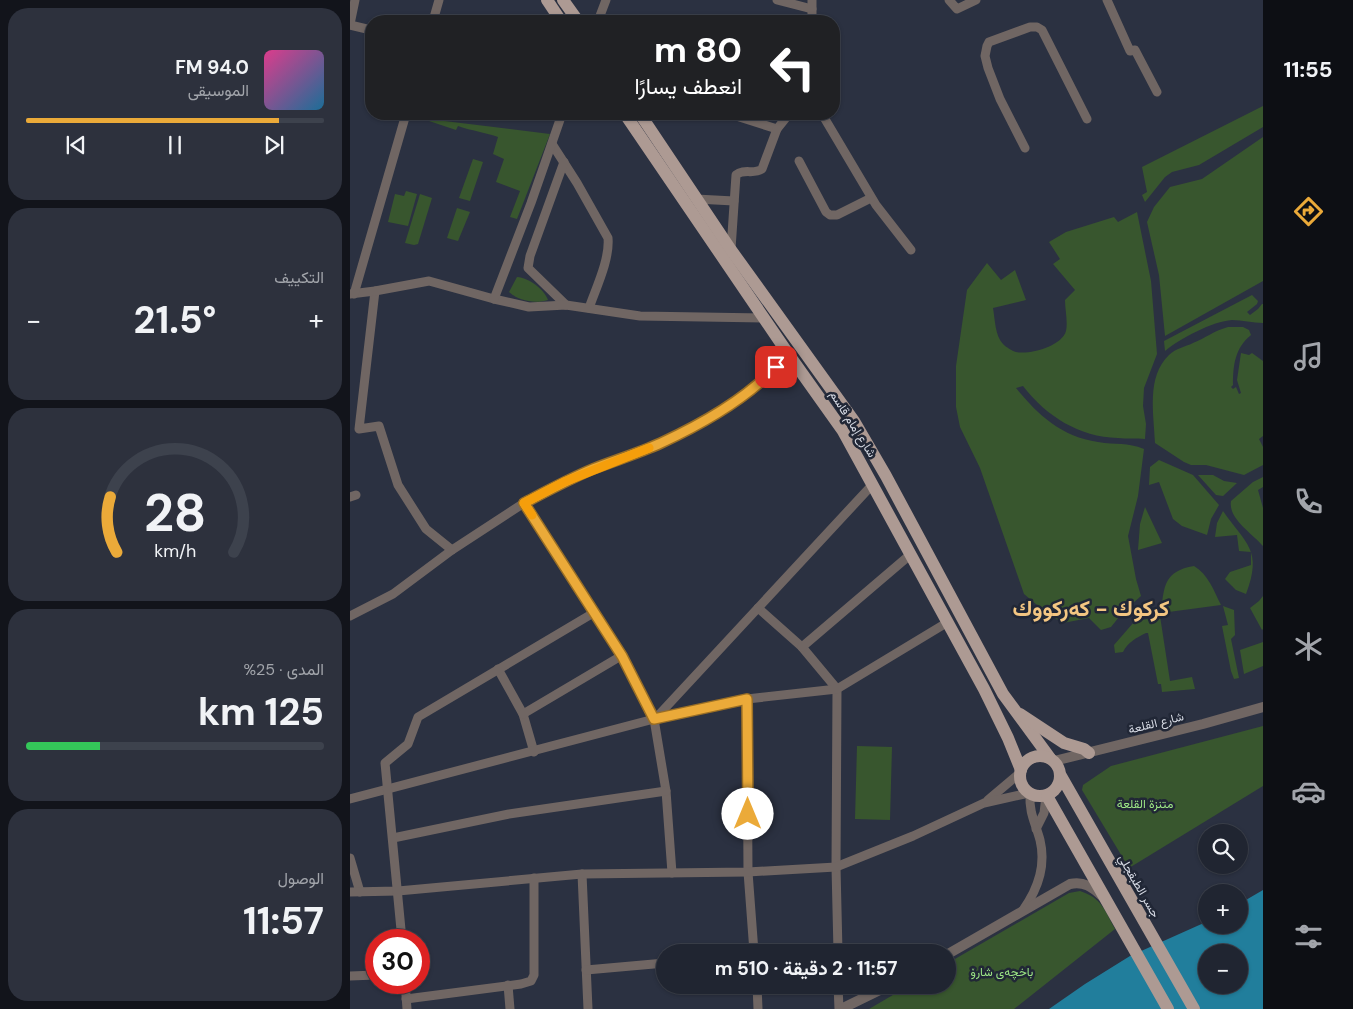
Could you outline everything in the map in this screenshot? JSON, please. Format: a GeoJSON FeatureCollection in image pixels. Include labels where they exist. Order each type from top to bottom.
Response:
{"type":"FeatureCollection","features":[{"type":"Feature","properties":{"kind":"main road"},"geometry":{"type":"LineString","coordinates":[[546,0],[557,15]]}},
{"type":"Feature","properties":{"kind":"main road"},"geometry":{"type":"LineString","coordinates":[[563,0],[574,15]]}},
{"type":"Feature","properties":{"kind":"main road","name":"شارع إمام قاسم"},"geometry":{"type":"LineString","coordinates":[[629,120],[789,355],[843,430],[996,712],[1020,771]]}},
{"type":"Feature","properties":{"kind":"main road","name":"شارع إمام قاسم"},"geometry":{"type":"LineString","coordinates":[[644,120],[731,250],[854,421],[1003,694],[1052,760]]}},
{"type":"Feature","properties":{"kind":"main road"},"geometry":{"type":"LineString","coordinates":[[1015,711],[1064,743],[1089,753]]}},
{"type":"Feature","properties":{"kind":"main road"},"geometry":{"type":"LineString","coordinates":[[1044,756],[1052,760],[1060,771],[1061,776],[1055,790],[1046,796],[1040,797],[1030,794],[1022,784],[1020,771],[1023,764],[1033,757],[1044,756]]}},
{"type":"Feature","properties":{"kind":"main road","name":"جسر الطبقجلي"},"geometry":{"type":"LineString","coordinates":[[1061,776],[1194,1009]]}},
{"type":"Feature","properties":{"kind":"main road"},"geometry":{"type":"LineString","coordinates":[[1046,796],[1168,1009]]}},
{"type":"Feature","properties":{"kind":"street"},"geometry":{"type":"LineString","coordinates":[[355,0],[350,25],[365,29]]}},
{"type":"Feature","properties":{"kind":"street"},"geometry":{"type":"LineString","coordinates":[[435,15],[439,0]]}},
{"type":"Feature","properties":{"kind":"street"},"geometry":{"type":"LineString","coordinates":[[600,15],[606,0]]}},
{"type":"Feature","properties":{"kind":"street"},"geometry":{"type":"LineString","coordinates":[[777,0],[812,4]]}},
{"type":"Feature","properties":{"kind":"street"},"geometry":{"type":"LineString","coordinates":[[948,0],[957,9],[976,0]]}},
{"type":"Feature","properties":{"kind":"street"},"geometry":{"type":"LineString","coordinates":[[1107,0],[1130,51],[1135,50],[1157,92]]}},
{"type":"Feature","properties":{"kind":"street"},"geometry":{"type":"LineString","coordinates":[[1025,148],[1000,98],[988,68],[985,56],[990,42],[1030,27],[1037,27],[1042,30],[1087,119]]}},
{"type":"Feature","properties":{"kind":"street"},"geometry":{"type":"LineString","coordinates":[[404,120],[352,294],[429,281],[529,307],[566,305],[640,316],[764,318]]}},
{"type":"Feature","properties":{"kind":"street"},"geometry":{"type":"LineString","coordinates":[[494,299],[560,120]]}},
{"type":"Feature","properties":{"kind":"street"},"geometry":{"type":"LineString","coordinates":[[749,120],[777,129]]}},
{"type":"Feature","properties":{"kind":"street"},"geometry":{"type":"LineString","coordinates":[[731,250],[736,175],[742,172],[757,172],[762,169],[777,129],[784,120]]}},
{"type":"Feature","properties":{"kind":"street"},"geometry":{"type":"LineString","coordinates":[[826,120],[871,198],[911,250]]}},
{"type":"Feature","properties":{"kind":"street"},"geometry":{"type":"LineString","coordinates":[[552,144],[601,222],[608,238],[607,256],[590,308]]}},
{"type":"Feature","properties":{"kind":"street"},"geometry":{"type":"LineString","coordinates":[[799,161],[826,212],[830,215],[837,215],[871,198]]}},
{"type":"Feature","properties":{"kind":"street"},"geometry":{"type":"LineString","coordinates":[[564,162],[530,256],[528,268],[566,305]]}},
{"type":"Feature","properties":{"kind":"street"},"geometry":{"type":"LineString","coordinates":[[696,199],[734,201]]}},
{"type":"Feature","properties":{"kind":"street"},"geometry":{"type":"LineString","coordinates":[[375,291],[359,429],[379,426],[398,485],[426,529],[452,550]]}},
{"type":"Feature","properties":{"kind":"street"},"geometry":{"type":"LineString","coordinates":[[350,616],[393,594],[452,550],[524,503],[564,482],[660,443],[702,422],[764,380],[789,355]]}},
{"type":"Feature","properties":{"kind":"street"},"geometry":{"type":"LineString","coordinates":[[654,719],[873,484]]}},
{"type":"Feature","properties":{"kind":"street"},"geometry":{"type":"LineString","coordinates":[[524,503],[622,656],[654,719],[666,790],[672,873]]}},
{"type":"Feature","properties":{"kind":"street"},"geometry":{"type":"LineString","coordinates":[[802,647],[911,554]]}},
{"type":"Feature","properties":{"kind":"street"},"geometry":{"type":"LineString","coordinates":[[758,608],[802,647],[837,689],[836,867],[838,944]]}},
{"type":"Feature","properties":{"kind":"street"},"geometry":{"type":"LineString","coordinates":[[401,929],[385,763],[408,744],[418,717],[595,612]]}},
{"type":"Feature","properties":{"kind":"street"},"geometry":{"type":"LineString","coordinates":[[350,799],[654,719],[747,699],[837,689],[948,622]]}},
{"type":"Feature","properties":{"kind":"street"},"geometry":{"type":"LineString","coordinates":[[523,714],[622,656]]}},
{"type":"Feature","properties":{"kind":"street"},"geometry":{"type":"LineString","coordinates":[[498,669],[523,714],[534,752]]}},
{"type":"Feature","properties":{"kind":"street"},"geometry":{"type":"LineString","coordinates":[[747,699],[748,872],[753,944]]}},
{"type":"Feature","properties":{"kind":"street","name":"شارع القلعة"},"geometry":{"type":"LineString","coordinates":[[1052,760],[1089,753],[1263,707]]}},
{"type":"Feature","properties":{"kind":"street"},"geometry":{"type":"LineString","coordinates":[[984,803],[1020,771]]}},
{"type":"Feature","properties":{"kind":"street"},"geometry":{"type":"LineString","coordinates":[[393,838],[509,814],[666,790]]}},
{"type":"Feature","properties":{"kind":"street"},"geometry":{"type":"LineString","coordinates":[[350,892],[398,891],[582,874],[748,872],[836,867],[913,836],[984,803],[1030,794],[1030,812],[1041,847],[1042,865],[1036,889],[1023,910]]}},
{"type":"Feature","properties":{"kind":"street"},"geometry":{"type":"LineString","coordinates":[[1036,829],[1044,813],[1046,796]]}},
{"type":"Feature","properties":{"kind":"street"},"geometry":{"type":"LineString","coordinates":[[350,858],[360,892]]}},
{"type":"Feature","properties":{"kind":"street"},"geometry":{"type":"LineString","coordinates":[[582,874],[588,1009]]}},
{"type":"Feature","properties":{"kind":"street"},"geometry":{"type":"LineString","coordinates":[[407,1004],[508,985],[526,984],[530,981],[534,975],[534,878]]}},
{"type":"Feature","properties":{"kind":"street"},"geometry":{"type":"LineString","coordinates":[[956,949],[1064,886],[1076,882],[1088,885],[1105,898]]}},
{"type":"Feature","properties":{"kind":"street"},"geometry":{"type":"LineString","coordinates":[[586,970],[656,964]]}},
{"type":"Feature","properties":{"kind":"street"},"geometry":{"type":"LineString","coordinates":[[350,976],[365,975]]}},
{"type":"Feature","properties":{"kind":"street"},"geometry":{"type":"LineString","coordinates":[[508,985],[510,1009]]}},
{"type":"Feature","properties":{"kind":"street"},"geometry":{"type":"LineString","coordinates":[[757,994],[758,1009]]}},
{"type":"Feature","properties":{"kind":"street"},"geometry":{"type":"LineString","coordinates":[[839,994],[840,1009],[871,994]]}},
{"type":"Feature","properties":{"kind":"green space"},"geometry":{"type":"Polygon","coordinates":[[[1263,106],[1263,127],[1199,165],[1172,172],[1165,177],[1145,202],[1142,195],[1147,192],[1142,167],[1263,106]]]}},
{"type":"Feature","properties":{"kind":"green space"},"geometry":{"type":"Polygon","coordinates":[[[426,120],[550,134],[517,219],[510,217],[520,191],[496,182],[504,159],[493,154],[498,137],[458,126],[456,130],[426,120]]]}},
{"type":"Feature","properties":{"kind":"green space"},"geometry":{"type":"Polygon","coordinates":[[[1263,137],[1263,281],[1165,336],[1159,275],[1147,222],[1154,207],[1170,187],[1202,179],[1263,137]]]}},
{"type":"Feature","properties":{"kind":"green space"},"geometry":{"type":"Polygon","coordinates":[[[473,159],[483,162],[470,201],[459,198],[473,159]]]}},
{"type":"Feature","properties":{"kind":"green space"},"geometry":{"type":"Polygon","coordinates":[[[406,191],[417,194],[408,226],[388,222],[395,194],[404,196],[406,191]]]}},
{"type":"Feature","properties":{"kind":"green space"},"geometry":{"type":"Polygon","coordinates":[[[420,194],[432,198],[418,244],[414,245],[405,243],[420,194]]]}},
{"type":"Feature","properties":{"kind":"green space"},"geometry":{"type":"Polygon","coordinates":[[[457,208],[470,212],[458,241],[447,238],[457,208]]]}},
{"type":"Feature","properties":{"kind":"green space"},"geometry":{"type":"Polygon","coordinates":[[[1137,212],[1151,281],[1157,354],[1144,388],[1145,439],[1104,437],[1077,429],[1064,423],[1042,407],[1023,386],[1016,388],[1042,416],[1062,430],[1085,439],[1127,444],[1144,449],[1138,496],[1128,536],[1141,596],[1123,612],[1111,627],[1101,630],[1089,618],[1063,623],[1049,615],[1024,594],[980,468],[960,427],[956,407],[956,366],[967,290],[987,263],[1001,280],[1015,270],[1026,300],[993,308],[1000,341],[1007,348],[1016,352],[1037,351],[1052,345],[1063,336],[1067,327],[1065,300],[1075,290],[1053,264],[1060,259],[1049,242],[1066,232],[1114,217],[1118,222],[1137,212]]]}},
{"type":"Feature","properties":{"kind":"green space"},"geometry":{"type":"Polygon","coordinates":[[[517,277],[526,279],[536,285],[548,300],[538,302],[517,298],[509,292],[517,277]]]}},
{"type":"Feature","properties":{"kind":"green space"},"geometry":{"type":"Polygon","coordinates":[[[1252,295],[1258,301],[1247,312],[1250,315],[1263,304],[1263,323],[1224,321],[1187,336],[1165,351],[1164,341],[1252,295]]]}},
{"type":"Feature","properties":{"kind":"green space"},"geometry":{"type":"Polygon","coordinates":[[[1228,327],[1243,327],[1249,330],[1251,335],[1241,345],[1236,357],[1233,385],[1231,387],[1233,389],[1236,387],[1239,394],[1241,393],[1237,380],[1241,353],[1249,355],[1252,353],[1263,361],[1263,436],[1259,439],[1263,447],[1263,465],[1244,475],[1206,465],[1191,465],[1155,443],[1153,396],[1157,374],[1162,364],[1175,351],[1228,327]]]}},
{"type":"Feature","properties":{"kind":"green space"},"geometry":{"type":"Polygon","coordinates":[[[1159,460],[1193,475],[1219,505],[1211,519],[1207,535],[1182,526],[1173,519],[1159,482],[1149,485],[1150,467],[1159,460]]]}},
{"type":"Feature","properties":{"kind":"green space"},"geometry":{"type":"Polygon","coordinates":[[[1198,475],[1213,475],[1224,481],[1237,483],[1223,496],[1216,495],[1198,475]]]}},
{"type":"Feature","properties":{"kind":"green space"},"geometry":{"type":"Polygon","coordinates":[[[1263,477],[1263,487],[1258,490],[1263,508],[1263,546],[1237,520],[1231,508],[1231,501],[1253,482],[1263,477]]]}},
{"type":"Feature","properties":{"kind":"green space"},"geometry":{"type":"Polygon","coordinates":[[[1145,507],[1162,543],[1138,550],[1140,524],[1145,507]]]}},
{"type":"Feature","properties":{"kind":"green space"},"geometry":{"type":"Polygon","coordinates":[[[1223,511],[1245,540],[1251,552],[1239,551],[1237,535],[1215,537],[1217,523],[1223,511]]]}},
{"type":"Feature","properties":{"kind":"green space"},"geometry":{"type":"Polygon","coordinates":[[[1251,553],[1253,567],[1246,594],[1236,590],[1225,579],[1230,572],[1251,565],[1251,553]]]}},
{"type":"Feature","properties":{"kind":"green space"},"geometry":{"type":"Polygon","coordinates":[[[1194,566],[1207,578],[1221,605],[1161,613],[1167,581],[1171,576],[1184,568],[1194,566]]]}},
{"type":"Feature","properties":{"kind":"green space"},"geometry":{"type":"Polygon","coordinates":[[[1263,596],[1263,629],[1262,630],[1250,608],[1263,596]]]}},
{"type":"Feature","properties":{"kind":"green space"},"geometry":{"type":"Polygon","coordinates":[[[1223,606],[1234,610],[1235,635],[1231,639],[1239,678],[1234,679],[1222,626],[1228,625],[1223,606]]]}},
{"type":"Feature","properties":{"kind":"green space"},"geometry":{"type":"Polygon","coordinates":[[[1160,616],[1170,681],[1192,677],[1195,689],[1162,692],[1161,684],[1158,684],[1148,633],[1133,641],[1123,652],[1115,653],[1114,645],[1134,622],[1160,616]]]}},
{"type":"Feature","properties":{"kind":"green space"},"geometry":{"type":"Polygon","coordinates":[[[1263,642],[1263,666],[1244,674],[1240,650],[1263,642]]]}},
{"type":"Feature","properties":{"kind":"green space","name":"متنزة القلعة"},"geometry":{"type":"Polygon","coordinates":[[[1263,726],[1263,786],[1198,824],[1129,868],[1082,790],[1083,785],[1111,766],[1263,726]]]}},
{"type":"Feature","properties":{"kind":"green space"},"geometry":{"type":"Polygon","coordinates":[[[857,746],[892,747],[890,820],[855,819],[857,746]]]}},
{"type":"Feature","properties":{"kind":"green space","name":"باخچەی شارۆ"},"geometry":{"type":"Polygon","coordinates":[[[1080,891],[1093,897],[1102,906],[1115,929],[1014,1009],[869,1009],[895,994],[956,994],[956,958],[1069,893],[1080,891]]]}},
{"type":"Feature","properties":{"kind":"water"},"geometry":{"type":"Polygon","coordinates":[[[1263,890],[1263,1009],[1049,1009],[1130,956],[1198,926],[1198,934],[1248,934],[1248,899],[1263,890]]]}},
{"type":"Feature","properties":{"kind":"slow traffic"},"geometry":{"type":"LineString","coordinates":[[532,515],[524,503],[564,482],[649,448]]}},
{"type":"Feature","properties":{"kind":"district","name":"كركوك - کەرکووك"},"geometry":{"type":"Point","coordinates":[1091,608]}},
{"type":"Feature","properties":{"kind":"route"},"geometry":{"type":"LineString","coordinates":[[748,814],[747,699],[654,719],[622,656],[524,503],[564,482],[660,443],[691,428],[714,415],[764,380],[776,367]]}}]}
